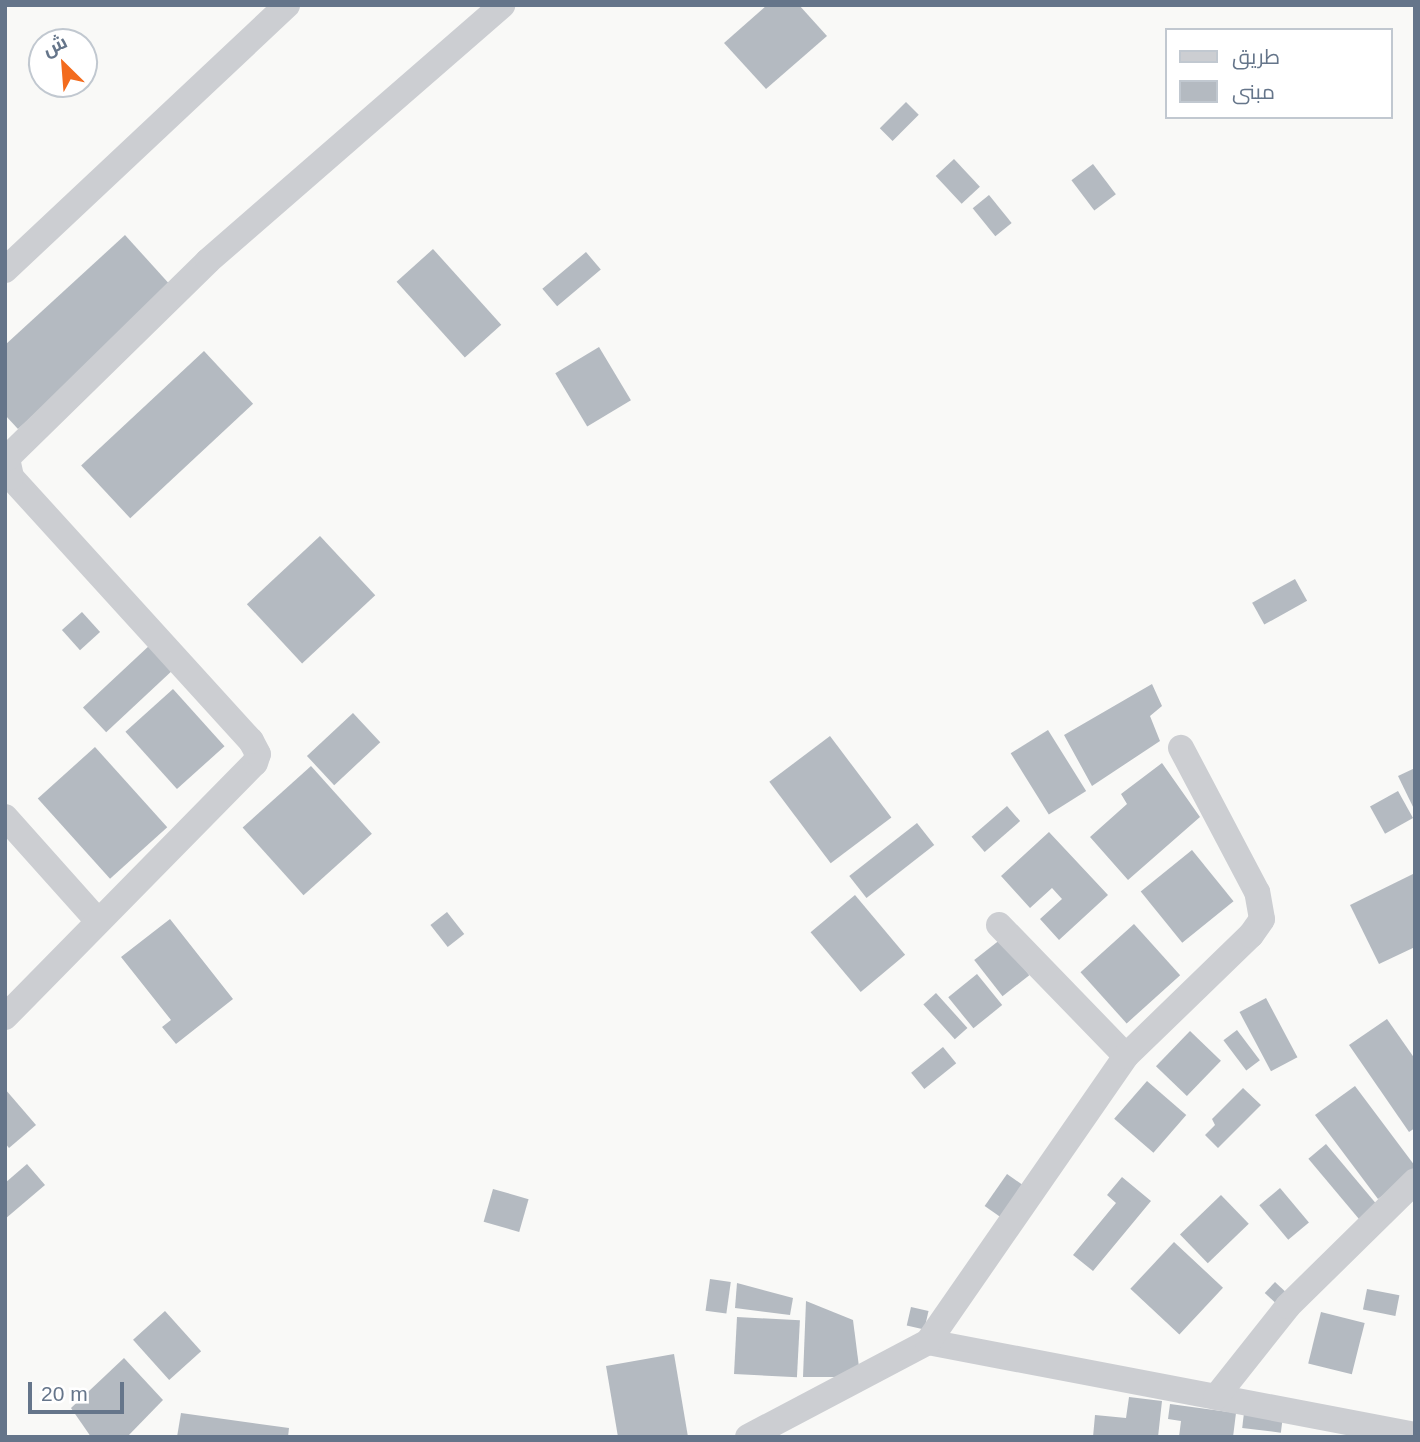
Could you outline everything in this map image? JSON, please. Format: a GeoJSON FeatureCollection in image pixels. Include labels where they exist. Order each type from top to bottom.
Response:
{"type":"FeatureCollection","features":[{"type":"Feature","properties":{"kind":"street"},"geometry":{"type":"LineString","coordinates":[[5,270],[287,5]]}},
{"type":"Feature","properties":{"kind":"street"},"geometry":{"type":"LineString","coordinates":[[5,1017],[97,920],[255,763],[258,754],[251,741],[11,477],[7,458],[208,261],[502,5]]}},
{"type":"Feature","properties":{"kind":"street"},"geometry":{"type":"LineString","coordinates":[[748,1437],[928,1342],[1126,1056],[1251,935],[1262,919],[1257,892],[1181,748]]}},
{"type":"Feature","properties":{"kind":"street"},"geometry":{"type":"LineString","coordinates":[[5,817],[97,920]]}},
{"type":"Feature","properties":{"kind":"street"},"geometry":{"type":"LineString","coordinates":[[999,925],[1126,1056]]}},
{"type":"Feature","properties":{"kind":"street"},"geometry":{"type":"LineString","coordinates":[[1216,1397],[1288,1306],[1415,1181]]}},
{"type":"Feature","properties":{"kind":"street"},"geometry":{"type":"LineString","coordinates":[[928,1342],[1415,1434]]}},
{"type":"Feature","properties":{"kind":"building"},"geometry":{"type":"Polygon","coordinates":[[[767,5],[799,5],[827,36],[766,89],[724,43],[767,5]]]}},
{"type":"Feature","properties":{"kind":"building"},"geometry":{"type":"Polygon","coordinates":[[[906,102],[919,115],[893,141],[880,128],[906,102]]]}},
{"type":"Feature","properties":{"kind":"building"},"geometry":{"type":"Polygon","coordinates":[[[954,159],[980,187],[962,204],[936,176],[954,159]]]}},
{"type":"Feature","properties":{"kind":"building"},"geometry":{"type":"Polygon","coordinates":[[[1093,164],[1116,194],[1094,211],[1071,180],[1093,164]]]}},
{"type":"Feature","properties":{"kind":"building"},"geometry":{"type":"Polygon","coordinates":[[[989,195],[1012,223],[995,236],[973,208],[989,195]]]}},
{"type":"Feature","properties":{"kind":"building"},"geometry":{"type":"Polygon","coordinates":[[[125,235],[173,288],[18,429],[5,415],[5,345],[125,235]]]}},
{"type":"Feature","properties":{"kind":"building"},"geometry":{"type":"Polygon","coordinates":[[[433,249],[501,325],[465,358],[397,282],[433,249]]]}},
{"type":"Feature","properties":{"kind":"building"},"geometry":{"type":"Polygon","coordinates":[[[586,252],[601,270],[557,306],[542,289],[586,252]]]}},
{"type":"Feature","properties":{"kind":"building"},"geometry":{"type":"Polygon","coordinates":[[[599,347],[631,400],[587,426],[555,373],[599,347]]]}},
{"type":"Feature","properties":{"kind":"building"},"geometry":{"type":"Polygon","coordinates":[[[204,351],[253,404],[130,518],[81,466],[204,351]]]}},
{"type":"Feature","properties":{"kind":"building"},"geometry":{"type":"Polygon","coordinates":[[[320,536],[375,595],[302,663],[247,604],[320,536]]]}},
{"type":"Feature","properties":{"kind":"building"},"geometry":{"type":"Polygon","coordinates":[[[1295,579],[1307,601],[1264,625],[1252,603],[1295,579]]]}},
{"type":"Feature","properties":{"kind":"building"},"geometry":{"type":"Polygon","coordinates":[[[82,612],[100,632],[80,650],[62,630],[82,612]]]}},
{"type":"Feature","properties":{"kind":"building"},"geometry":{"type":"Polygon","coordinates":[[[151,644],[174,669],[106,732],[83,707],[151,644]]]}},
{"type":"Feature","properties":{"kind":"building"},"geometry":{"type":"Polygon","coordinates":[[[1152,684],[1162,706],[1150,716],[1160,741],[1092,786],[1064,735],[1152,684]]]}},
{"type":"Feature","properties":{"kind":"building"},"geometry":{"type":"Polygon","coordinates":[[[173,689],[225,746],[177,789],[125,732],[173,689]]]}},
{"type":"Feature","properties":{"kind":"building"},"geometry":{"type":"Polygon","coordinates":[[[353,713],[380,742],[334,785],[307,756],[353,713]]]}},
{"type":"Feature","properties":{"kind":"building"},"geometry":{"type":"Polygon","coordinates":[[[1048,730],[1086,791],[1049,814],[1011,753],[1048,730]]]}},
{"type":"Feature","properties":{"kind":"building"},"geometry":{"type":"Polygon","coordinates":[[[830,736],[891,817],[831,863],[769,782],[830,736]]]}},
{"type":"Feature","properties":{"kind":"building"},"geometry":{"type":"Polygon","coordinates":[[[95,747],[167,827],[110,879],[38,799],[95,747]]]}},
{"type":"Feature","properties":{"kind":"building"},"geometry":{"type":"Polygon","coordinates":[[[1162,763],[1200,817],[1128,880],[1090,837],[1127,804],[1121,794],[1162,763]]]}},
{"type":"Feature","properties":{"kind":"building"},"geometry":{"type":"Polygon","coordinates":[[[311,766],[372,834],[304,895],[243,828],[311,766]]]}},
{"type":"Feature","properties":{"kind":"building"},"geometry":{"type":"Polygon","coordinates":[[[1415,768],[1415,811],[1398,776],[1415,768]]]}},
{"type":"Feature","properties":{"kind":"building"},"geometry":{"type":"Polygon","coordinates":[[[1398,791],[1413,818],[1385,834],[1370,807],[1398,791]]]}},
{"type":"Feature","properties":{"kind":"building"},"geometry":{"type":"Polygon","coordinates":[[[1007,806],[1020,821],[985,852],[972,837],[1007,806]]]}},
{"type":"Feature","properties":{"kind":"building"},"geometry":{"type":"Polygon","coordinates":[[[917,823],[934,845],[866,898],[849,876],[917,823]]]}},
{"type":"Feature","properties":{"kind":"building"},"geometry":{"type":"Polygon","coordinates":[[[1049,832],[1108,895],[1059,940],[1040,919],[1062,899],[1052,888],[1030,908],[1001,876],[1049,832]]]}},
{"type":"Feature","properties":{"kind":"building"},"geometry":{"type":"Polygon","coordinates":[[[1192,850],[1234,901],[1182,943],[1141,892],[1192,850]]]}},
{"type":"Feature","properties":{"kind":"building"},"geometry":{"type":"Polygon","coordinates":[[[1415,873],[1415,947],[1379,964],[1350,905],[1415,873]]]}},
{"type":"Feature","properties":{"kind":"building"},"geometry":{"type":"Polygon","coordinates":[[[855,895],[905,955],[861,992],[811,932],[855,895]]]}},
{"type":"Feature","properties":{"kind":"building"},"geometry":{"type":"Polygon","coordinates":[[[447,912],[464,934],[448,947],[430,925],[447,912]]]}},
{"type":"Feature","properties":{"kind":"building"},"geometry":{"type":"Polygon","coordinates":[[[170,919],[233,999],[176,1044],[162,1027],[171,1020],[121,957],[170,919]]]}},
{"type":"Feature","properties":{"kind":"building"},"geometry":{"type":"Polygon","coordinates":[[[1134,924],[1180,975],[1127,1023],[1080,972],[1134,924]]]}},
{"type":"Feature","properties":{"kind":"building"},"geometry":{"type":"Polygon","coordinates":[[[1001,939],[1029,975],[1003,996],[974,960],[1001,939]]]}},
{"type":"Feature","properties":{"kind":"building"},"geometry":{"type":"Polygon","coordinates":[[[977,974],[1002,1005],[973,1028],[948,997],[977,974]]]}},
{"type":"Feature","properties":{"kind":"building"},"geometry":{"type":"Polygon","coordinates":[[[936,993],[967,1028],[955,1039],[923,1004],[936,993]]]}},
{"type":"Feature","properties":{"kind":"building"},"geometry":{"type":"Polygon","coordinates":[[[1266,998],[1297,1057],[1271,1071],[1240,1012],[1266,998]]]}},
{"type":"Feature","properties":{"kind":"building"},"geometry":{"type":"Polygon","coordinates":[[[1387,1019],[1415,1059],[1415,1128],[1409,1132],[1349,1045],[1387,1019]]]}},
{"type":"Feature","properties":{"kind":"building"},"geometry":{"type":"Polygon","coordinates":[[[1237,1030],[1260,1060],[1246,1071],[1223,1040],[1237,1030]]]}},
{"type":"Feature","properties":{"kind":"building"},"geometry":{"type":"Polygon","coordinates":[[[1190,1031],[1221,1061],[1187,1096],[1156,1066],[1190,1031]]]}},
{"type":"Feature","properties":{"kind":"building"},"geometry":{"type":"Polygon","coordinates":[[[943,1047],[956,1063],[924,1089],[911,1073],[943,1047]]]}},
{"type":"Feature","properties":{"kind":"building"},"geometry":{"type":"Polygon","coordinates":[[[1147,1081],[1186,1115],[1153,1153],[1114,1119],[1147,1081]]]}},
{"type":"Feature","properties":{"kind":"building"},"geometry":{"type":"Polygon","coordinates":[[[1355,1086],[1415,1166],[1415,1172],[1378,1199],[1315,1115],[1355,1086]]]}},
{"type":"Feature","properties":{"kind":"building"},"geometry":{"type":"Polygon","coordinates":[[[1243,1088],[1261,1105],[1218,1148],[1205,1135],[1215,1125],[1212,1119],[1243,1088]]]}},
{"type":"Feature","properties":{"kind":"building"},"geometry":{"type":"Polygon","coordinates":[[[5,1089],[36,1125],[9,1148],[5,1143],[5,1089]]]}},
{"type":"Feature","properties":{"kind":"building"},"geometry":{"type":"Polygon","coordinates":[[[1326,1144],[1377,1205],[1360,1220],[1308,1159],[1326,1144]]]}},
{"type":"Feature","properties":{"kind":"building"},"geometry":{"type":"Polygon","coordinates":[[[27,1164],[45,1185],[5,1219],[5,1183],[27,1164]]]}},
{"type":"Feature","properties":{"kind":"building"},"geometry":{"type":"Polygon","coordinates":[[[1007,1174],[1024,1186],[1002,1218],[985,1206],[1007,1174]]]}},
{"type":"Feature","properties":{"kind":"building"},"geometry":{"type":"Polygon","coordinates":[[[1122,1177],[1151,1201],[1093,1271],[1073,1255],[1116,1203],[1107,1195],[1122,1177]]]}},
{"type":"Feature","properties":{"kind":"building"},"geometry":{"type":"Polygon","coordinates":[[[1280,1188],[1309,1222],[1288,1240],[1259,1205],[1280,1188]]]}},
{"type":"Feature","properties":{"kind":"building"},"geometry":{"type":"Polygon","coordinates":[[[493,1189],[529,1199],[519,1232],[484,1222],[493,1189]]]}},
{"type":"Feature","properties":{"kind":"building"},"geometry":{"type":"Polygon","coordinates":[[[1221,1195],[1249,1224],[1208,1263],[1180,1235],[1221,1195]]]}},
{"type":"Feature","properties":{"kind":"building"},"geometry":{"type":"Polygon","coordinates":[[[1174,1242],[1223,1288],[1179,1335],[1130,1289],[1174,1242]]]}},
{"type":"Feature","properties":{"kind":"building"},"geometry":{"type":"Polygon","coordinates":[[[710,1279],[731,1282],[726,1314],[706,1311],[710,1279]]]}},
{"type":"Feature","properties":{"kind":"building"},"geometry":{"type":"Polygon","coordinates":[[[1275,1282],[1289,1295],[1279,1306],[1265,1293],[1275,1282]]]}},
{"type":"Feature","properties":{"kind":"building"},"geometry":{"type":"Polygon","coordinates":[[[737,1283],[793,1298],[790,1315],[735,1308],[737,1283]]]}},
{"type":"Feature","properties":{"kind":"building"},"geometry":{"type":"Polygon","coordinates":[[[1367,1289],[1399,1295],[1395,1316],[1363,1310],[1367,1289]]]}},
{"type":"Feature","properties":{"kind":"building"},"geometry":{"type":"Polygon","coordinates":[[[806,1301],[853,1320],[859,1367],[837,1377],[803,1377],[806,1301]]]}},
{"type":"Feature","properties":{"kind":"building"},"geometry":{"type":"Polygon","coordinates":[[[911,1307],[929,1311],[924,1330],[907,1326],[911,1307]]]}},
{"type":"Feature","properties":{"kind":"building"},"geometry":{"type":"Polygon","coordinates":[[[165,1311],[201,1351],[169,1380],[133,1340],[165,1311]]]}},
{"type":"Feature","properties":{"kind":"building"},"geometry":{"type":"Polygon","coordinates":[[[1321,1312],[1365,1323],[1352,1374],[1308,1363],[1321,1312]]]}},
{"type":"Feature","properties":{"kind":"building"},"geometry":{"type":"Polygon","coordinates":[[[737,1317],[800,1320],[797,1377],[734,1374],[737,1317]]]}},
{"type":"Feature","properties":{"kind":"building"},"geometry":{"type":"Polygon","coordinates":[[[674,1354],[688,1437],[618,1437],[606,1366],[674,1354]]]}},
{"type":"Feature","properties":{"kind":"building"},"geometry":{"type":"Polygon","coordinates":[[[124,1358],[163,1400],[127,1437],[91,1437],[71,1408],[124,1358]]]}},
{"type":"Feature","properties":{"kind":"building"},"geometry":{"type":"Polygon","coordinates":[[[1129,1397],[1162,1401],[1158,1437],[1093,1437],[1095,1415],[1126,1418],[1129,1397]]]}},
{"type":"Feature","properties":{"kind":"building"},"geometry":{"type":"Polygon","coordinates":[[[1170,1404],[1236,1413],[1233,1437],[1179,1437],[1181,1421],[1168,1419],[1170,1404]]]}},
{"type":"Feature","properties":{"kind":"building"},"geometry":{"type":"Polygon","coordinates":[[[181,1413],[289,1428],[288,1437],[177,1437],[181,1413]]]}},
{"type":"Feature","properties":{"kind":"building"},"geometry":{"type":"Polygon","coordinates":[[[1244,1413],[1283,1418],[1281,1433],[1242,1428],[1244,1413]]]}}]}
